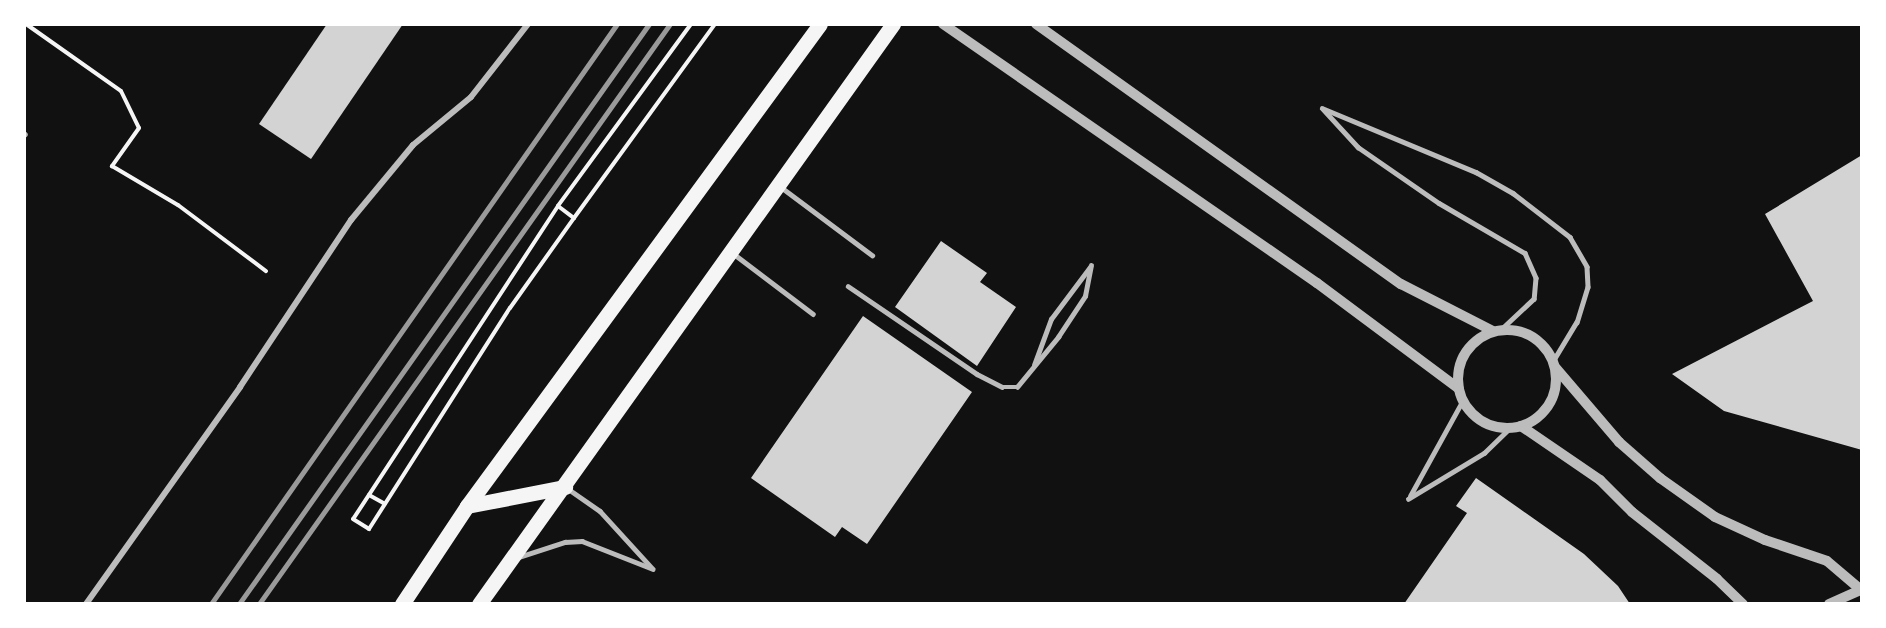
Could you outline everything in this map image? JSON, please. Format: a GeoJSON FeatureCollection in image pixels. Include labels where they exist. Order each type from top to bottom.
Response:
{"type":"FeatureCollection","features":[{"type":"Feature","properties":{"kind":"main road"},"geometry":{"type":"LineString","coordinates":[[402,604],[467,506],[820,24]]}},
{"type":"Feature","properties":{"kind":"main road"},"geometry":{"type":"LineString","coordinates":[[479,604],[565,487],[776,184],[893,24]]}},
{"type":"Feature","properties":{"kind":"main road"},"geometry":{"type":"LineString","coordinates":[[467,506],[565,487]]}},
{"type":"Feature","properties":{"kind":"street"},"geometry":{"type":"LineString","coordinates":[[86,604],[240,387],[351,220],[413,145],[471,97],[528,24]]}},
{"type":"Feature","properties":{"kind":"street"},"geometry":{"type":"LineString","coordinates":[[943,24],[1317,283],[1459,389]]}},
{"type":"Feature","properties":{"kind":"street"},"geometry":{"type":"LineString","coordinates":[[1036,24],[1401,284],[1497,330],[1527,334],[1547,351],[1554,365],[1618,442],[1660,478],[1714,517],[1765,540],[1827,561],[1861,589],[1829,604]]}},
{"type":"Feature","properties":{"kind":"street"},"geometry":{"type":"LineString","coordinates":[[1497,330],[1474,342],[1461,360],[1459,389],[1463,400],[1482,421],[1515,427],[1600,480],[1743,604]]}},
{"type":"Feature","properties":{"kind":"street"},"geometry":{"type":"LineString","coordinates":[[1515,427],[1534,420],[1553,397],[1554,365]]}},
{"type":"Feature","properties":{"kind":"lane"},"geometry":{"type":"LineString","coordinates":[[1497,330],[1534,298],[1536,278],[1525,253],[1439,203],[1359,147],[1322,108],[1476,172],[1513,193],[1570,237],[1587,267],[1588,287],[1577,322],[1554,365]]}},
{"type":"Feature","properties":{"kind":"lane"},"geometry":{"type":"LineString","coordinates":[[776,184],[872,255]]}},
{"type":"Feature","properties":{"kind":"lane"},"geometry":{"type":"LineString","coordinates":[[729,250],[813,314]]}},
{"type":"Feature","properties":{"kind":"lane"},"geometry":{"type":"LineString","coordinates":[[848,286],[1002,387],[1017,387],[1030,373],[1085,296],[1091,266],[1051,319],[1030,373]]}},
{"type":"Feature","properties":{"kind":"lane"},"geometry":{"type":"LineString","coordinates":[[1463,400],[1408,499],[1484,453],[1515,427]]}},
{"type":"Feature","properties":{"kind":"lane"},"geometry":{"type":"LineString","coordinates":[[512,560],[565,542],[582,541],[653,569],[600,511],[565,487]]}},
{"type":"Feature","properties":{"kind":"path"},"geometry":{"type":"LineString","coordinates":[[26,24],[121,91],[139,128],[112,166],[178,206],[266,270]]}},
{"type":"Feature","properties":{"kind":"path"},"geometry":{"type":"LineString","coordinates":[[691,24],[558,206],[353,519],[369,529],[510,308],[715,24]]}},
{"type":"Feature","properties":{"kind":"path"},"geometry":{"type":"LineString","coordinates":[[558,206],[574,218]]}},
{"type":"Feature","properties":{"kind":"path"},"geometry":{"type":"LineString","coordinates":[[369,495],[385,504]]}},
{"type":"Feature","properties":{"kind":"building"},"geometry":{"type":"Polygon","coordinates":[[[327,24],[403,24],[311,159],[259,124],[327,24]]]}},
{"type":"Feature","properties":{"kind":"building"},"geometry":{"type":"Polygon","coordinates":[[[1862,155],[1862,450],[1724,411],[1672,374],[1813,301],[1765,214],[1862,155]]]}},
{"type":"Feature","properties":{"kind":"building"},"geometry":{"type":"Polygon","coordinates":[[[941,241],[987,273],[980,282],[1016,307],[977,366],[895,307],[941,241]]]}},
{"type":"Feature","properties":{"kind":"building"},"geometry":{"type":"Polygon","coordinates":[[[863,316],[972,392],[867,544],[842,527],[835,537],[751,478],[863,316]]]}},
{"type":"Feature","properties":{"kind":"building"},"geometry":{"type":"Polygon","coordinates":[[[1476,478],[1584,554],[1618,586],[1630,604],[1404,604],[1467,513],[1456,506],[1476,478]]]}},
{"type":"Feature","properties":{"kind":"railway"},"geometry":{"type":"LineString","coordinates":[[211,604],[617,24]]}},
{"type":"Feature","properties":{"kind":"railway"},"geometry":{"type":"LineString","coordinates":[[239,604],[649,24]]}},
{"type":"Feature","properties":{"kind":"railway"},"geometry":{"type":"LineString","coordinates":[[259,604],[670,24]]}}]}
